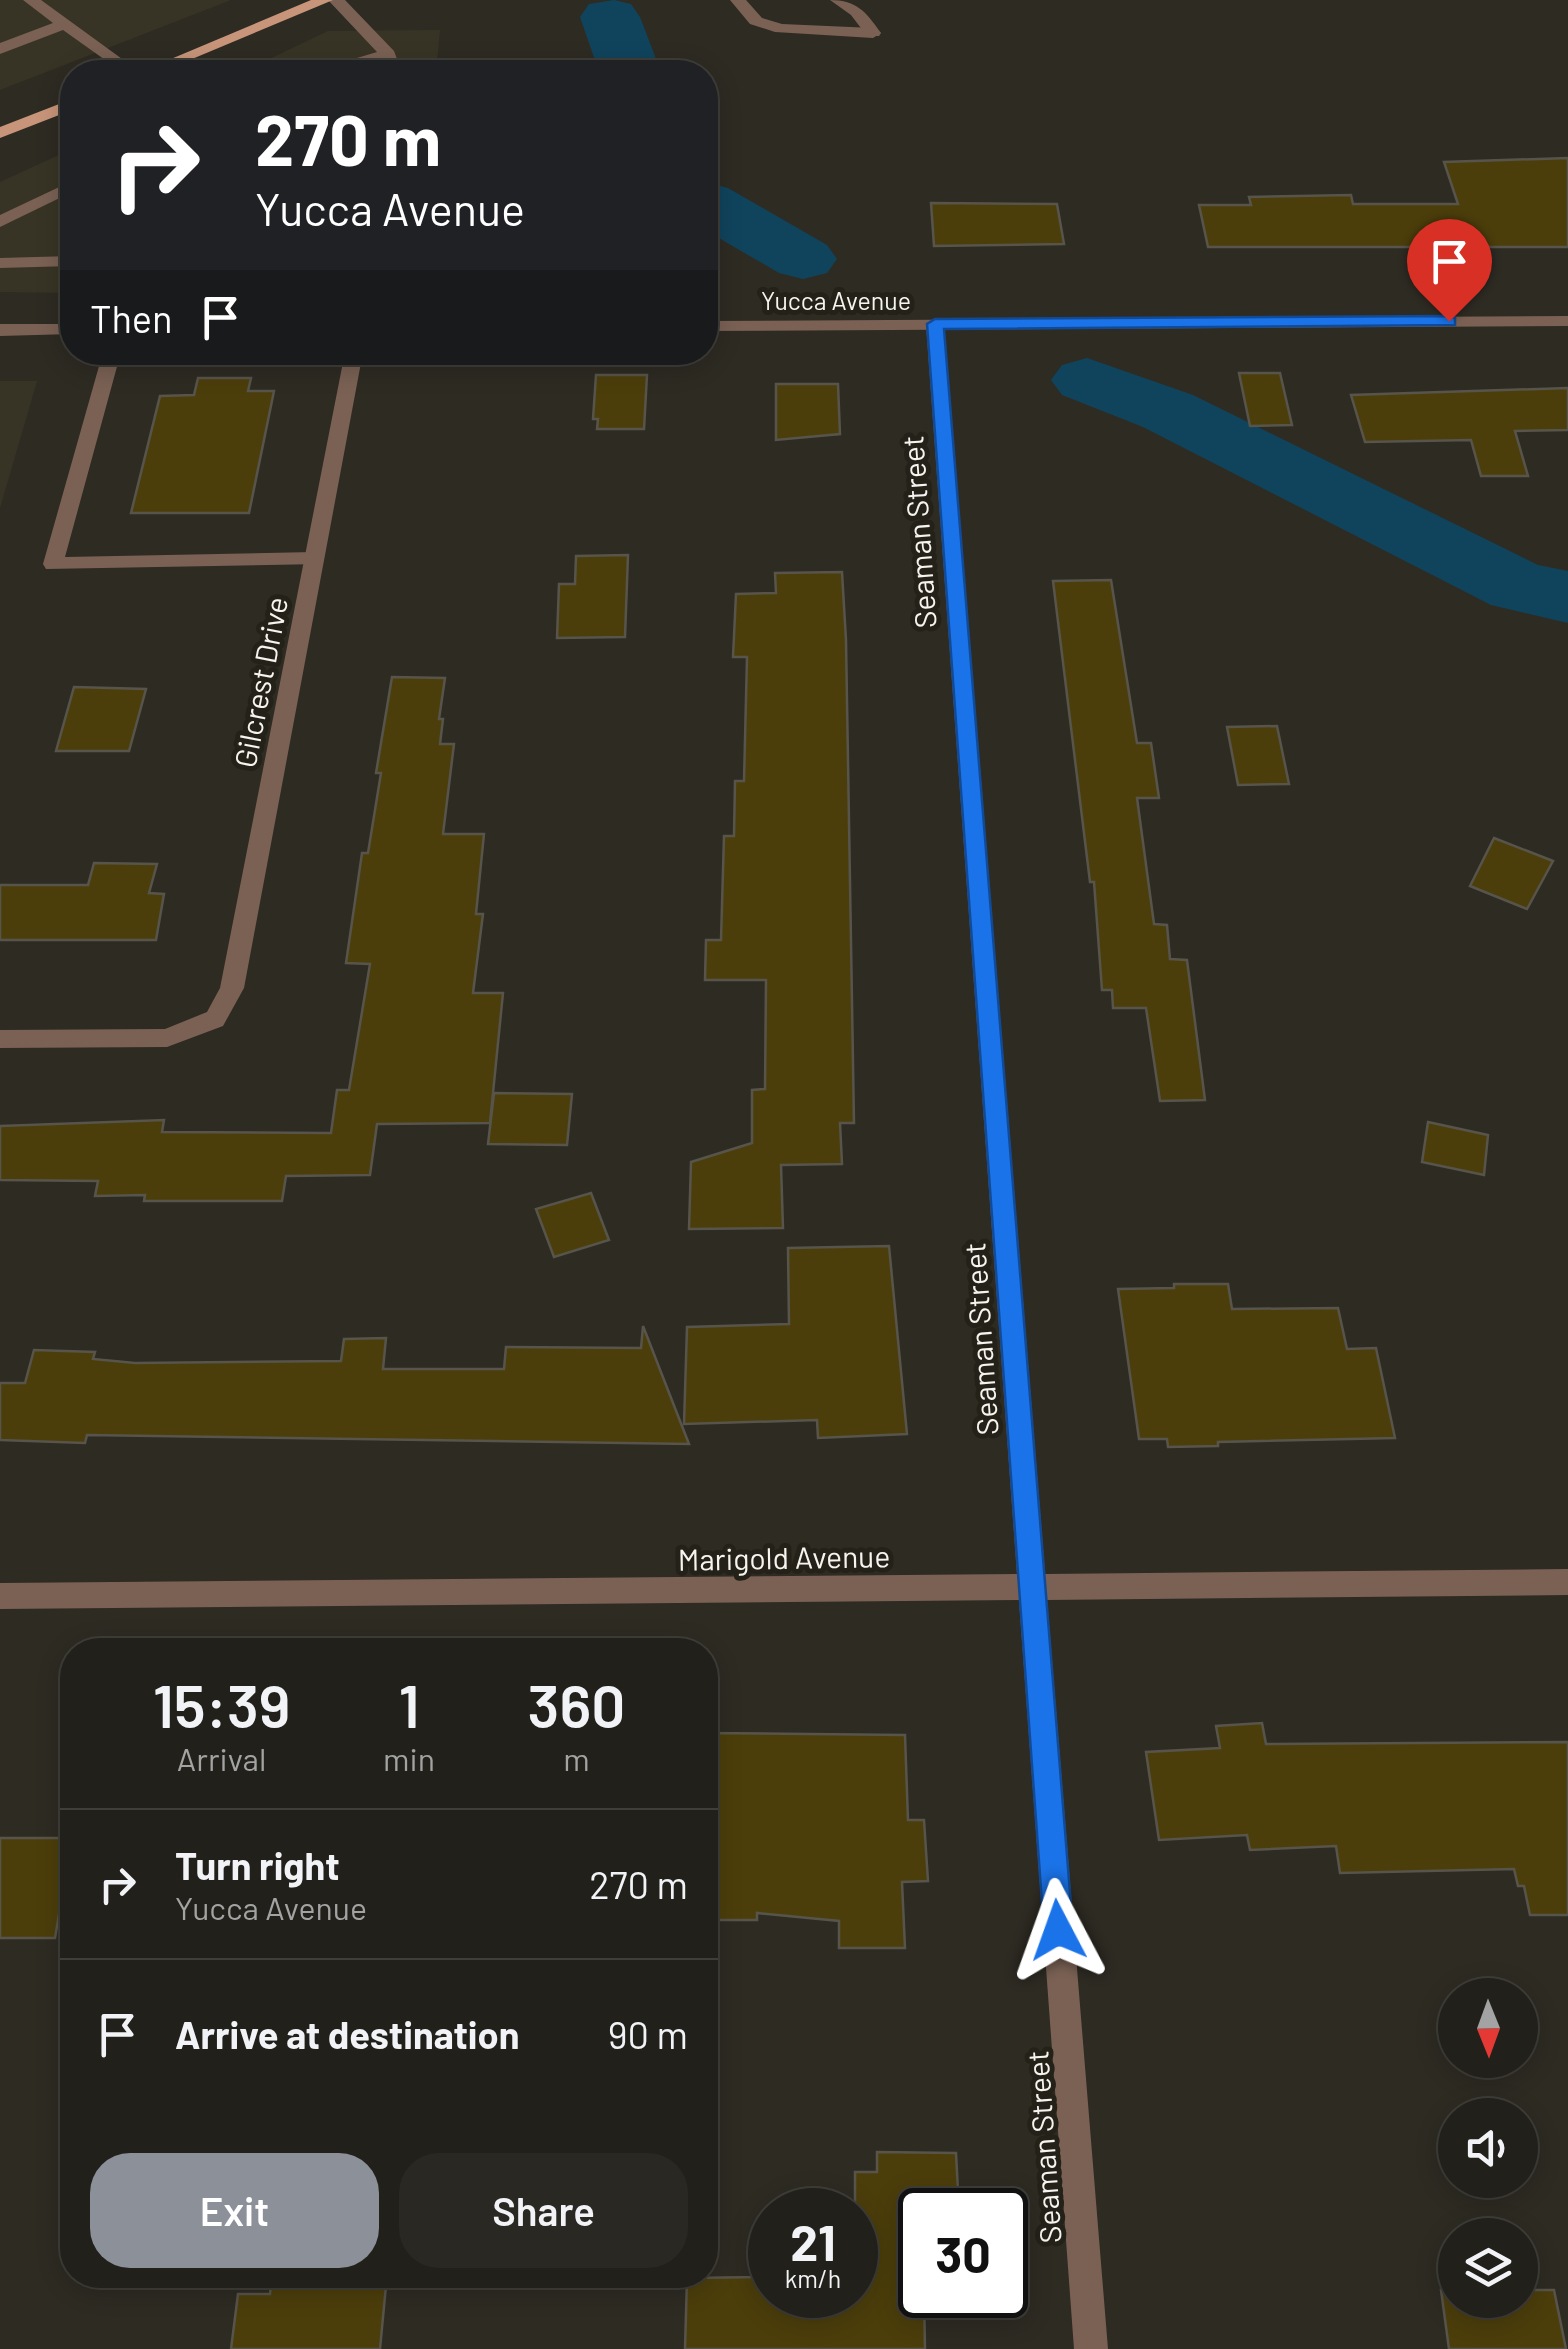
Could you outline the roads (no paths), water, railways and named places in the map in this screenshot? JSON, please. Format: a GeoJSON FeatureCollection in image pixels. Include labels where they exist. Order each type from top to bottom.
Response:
{"type":"FeatureCollection","features":[{"type":"Feature","properties":{"kind":"main road"},"geometry":{"type":"LineString","coordinates":[[178,60],[325,0]]}},
{"type":"Feature","properties":{"kind":"main road"},"geometry":{"type":"LineString","coordinates":[[0,134],[60,110]]}},
{"type":"Feature","properties":{"kind":"street"},"geometry":{"type":"LineString","coordinates":[[30,0],[115,60]]}},
{"type":"Feature","properties":{"kind":"street"},"geometry":{"type":"LineString","coordinates":[[336,0],[390,60]]}},
{"type":"Feature","properties":{"kind":"street"},"geometry":{"type":"LineString","coordinates":[[738,0],[756,21],[781,29],[873,33],[857,12],[838,0]]}},
{"type":"Feature","properties":{"kind":"street"},"geometry":{"type":"LineString","coordinates":[[0,50],[64,24]]}},
{"type":"Feature","properties":{"kind":"street"},"geometry":{"type":"LineString","coordinates":[[367,60],[388,54]]}},
{"type":"Feature","properties":{"kind":"street"},"geometry":{"type":"LineString","coordinates":[[0,222],[60,192]]}},
{"type":"Feature","properties":{"kind":"street"},"geometry":{"type":"LineString","coordinates":[[0,262],[60,261]]}},
{"type":"Feature","properties":{"kind":"street","name":"Yucca Avenue"},"geometry":{"type":"LineString","coordinates":[[718,326],[1568,320]]}},
{"type":"Feature","properties":{"kind":"street","name":"Seaman Street"},"geometry":{"type":"LineString","coordinates":[[935,324],[1092,2349]]}},
{"type":"Feature","properties":{"kind":"street"},"geometry":{"type":"LineString","coordinates":[[0,330],[60,330]]}},
{"type":"Feature","properties":{"kind":"street"},"geometry":{"type":"LineString","coordinates":[[108,365],[53,564],[314,559]]}},
{"type":"Feature","properties":{"kind":"street","name":"Gilcrest Drive"},"geometry":{"type":"LineString","coordinates":[[0,1039],[168,1038],[215,1018],[232,988],[351,365]]}},
{"type":"Feature","properties":{"kind":"street","name":"Marigold Avenue"},"geometry":{"type":"LineString","coordinates":[[0,1596],[1568,1582]]}},
{"type":"Feature","properties":{"kind":"waterway"},"geometry":{"type":"LineString","coordinates":[[610,17],[626,60]]}},
{"type":"Feature","properties":{"kind":"waterway"},"geometry":{"type":"LineString","coordinates":[[718,210],[803,259]]}},
{"type":"Feature","properties":{"kind":"waterway"},"geometry":{"type":"LineString","coordinates":[[1087,380],[1168,411],[1518,587],[1568,597]]}}]}
